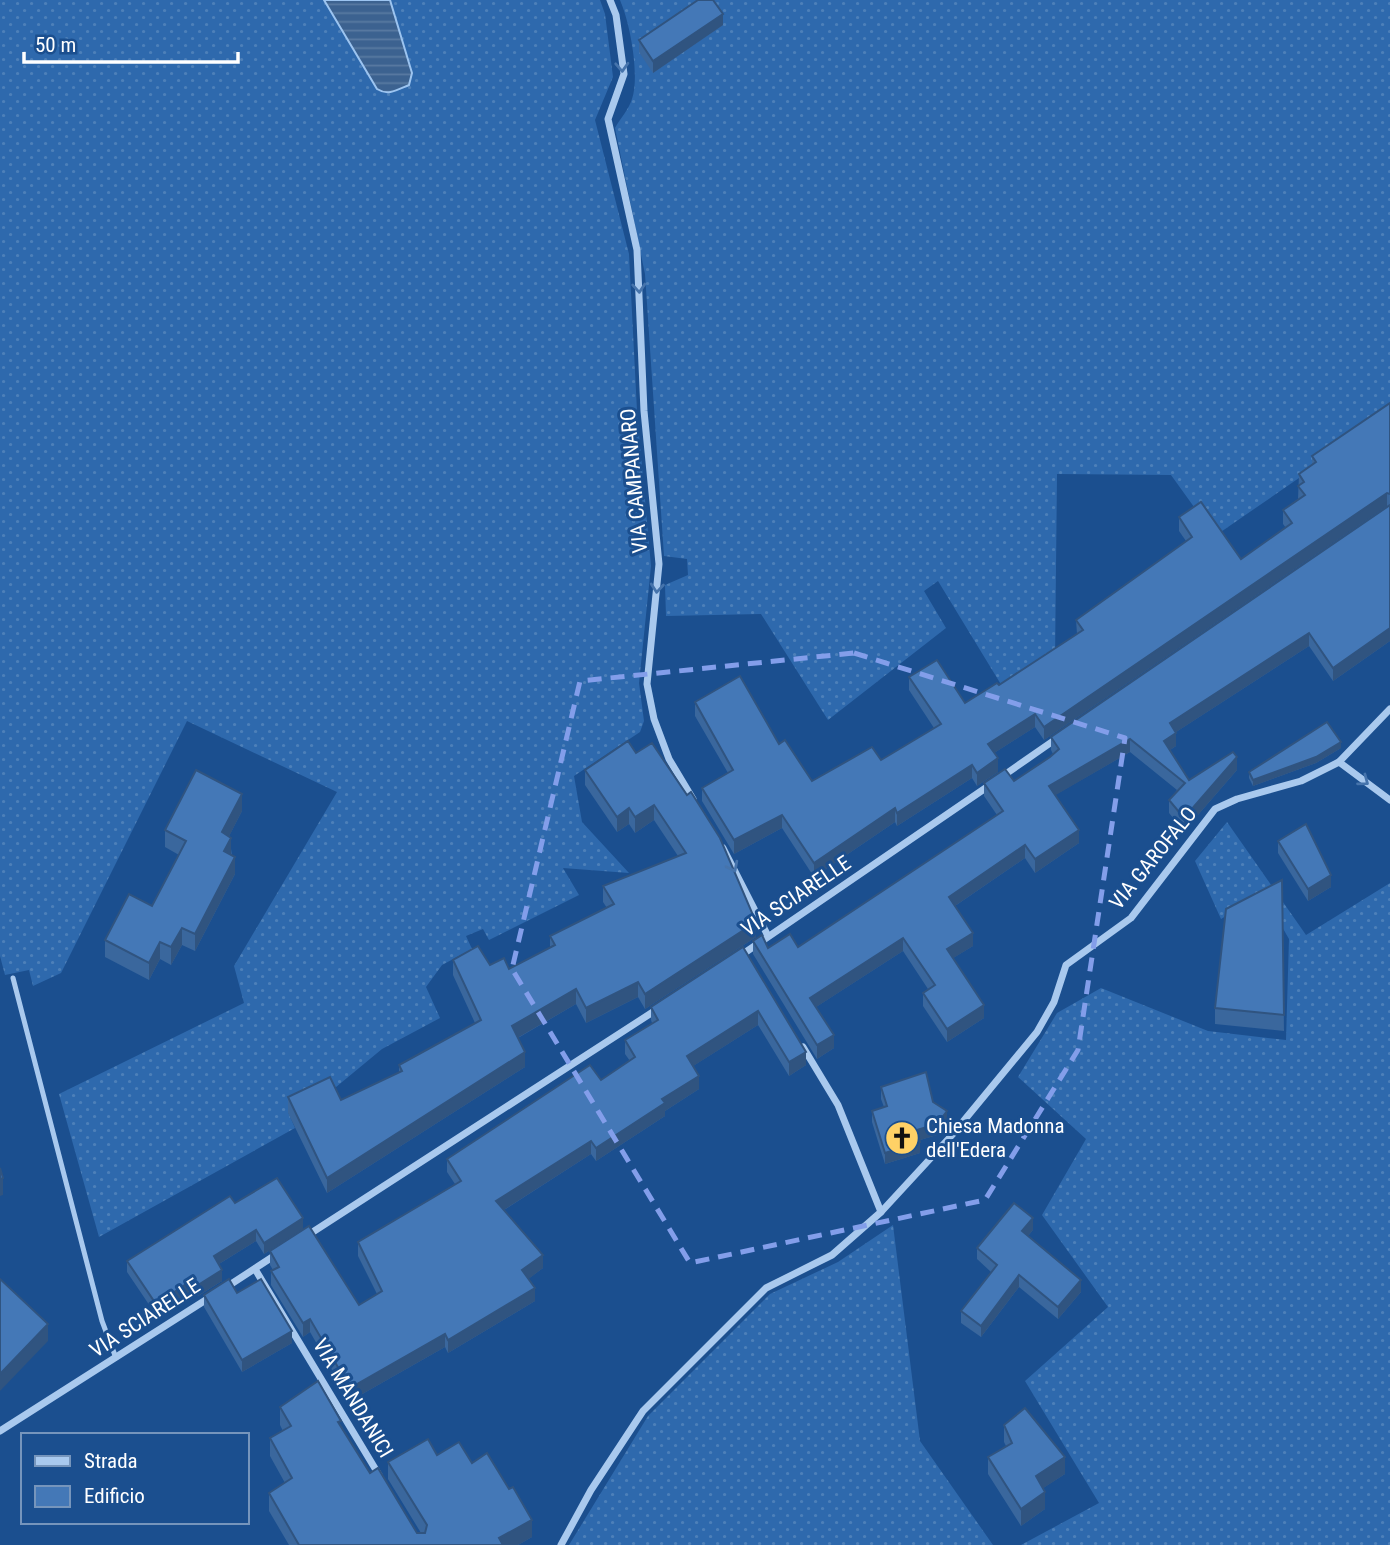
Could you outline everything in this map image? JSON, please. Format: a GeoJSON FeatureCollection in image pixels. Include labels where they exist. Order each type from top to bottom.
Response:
{"type":"FeatureCollection","features":[{"type":"Feature","properties":{"kind":"street","name":"VIA CAMPANARO"},"geometry":{"type":"LineString","coordinates":[[610,0],[616,15],[624,74],[608,119],[637,250],[644,411],[659,564],[647,684],[654,719],[669,759],[697,805]]}},
{"type":"Feature","properties":{"kind":"street","name":"VIA GAROFALO"},"geometry":{"type":"LineString","coordinates":[[561,1545],[591,1490],[643,1411],[766,1288],[832,1255],[881,1212],[952,1135],[1037,1032],[1054,1003],[1066,965],[1131,918],[1215,809],[1301,781],[1339,762],[1390,709]]}},
{"type":"Feature","properties":{"kind":"street","name":"VIA SCIARELLE"},"geometry":{"type":"LineString","coordinates":[[733,960],[1068,732]]}},
{"type":"Feature","properties":{"kind":"street"},"geometry":{"type":"LineString","coordinates":[[1339,762],[1390,800]]}},
{"type":"Feature","properties":{"kind":"street"},"geometry":{"type":"LineString","coordinates":[[718,839],[768,936]]}},
{"type":"Feature","properties":{"kind":"street"},"geometry":{"type":"LineString","coordinates":[[745,952],[752,964]]}},
{"type":"Feature","properties":{"kind":"street"},"geometry":{"type":"LineString","coordinates":[[302,1238],[663,1005]]}},
{"type":"Feature","properties":{"kind":"street"},"geometry":{"type":"LineString","coordinates":[[795,1034],[838,1105],[881,1212]]}},
{"type":"Feature","properties":{"kind":"street","name":"VIA SCIARELLE"},"geometry":{"type":"LineString","coordinates":[[0,1431],[290,1246]]}},
{"type":"Feature","properties":{"kind":"street","name":"VIA MANDANICI"},"geometry":{"type":"LineString","coordinates":[[255,1269],[386,1487]]}},
{"type":"Feature","properties":{"kind":"lane"},"geometry":{"type":"LineString","coordinates":[[13,978],[102,1321],[116,1358]]}},
{"type":"Feature","properties":{"kind":"highlighted area"},"geometry":{"type":"Polygon","coordinates":[[[854,653],[1125,738],[1078,1050],[985,1200],[690,1263],[512,969],[580,681],[854,653]]]}},
{"type":"Feature","properties":{"kind":"shaded area"},"geometry":{"type":"Polygon","coordinates":[[[0,0],[600,0],[605,14],[613,77],[595,120],[629,254],[637,411],[651,566],[639,683],[644,721],[640,732],[574,776],[582,822],[629,873],[563,868],[579,895],[489,940],[483,929],[466,936],[472,949],[442,965],[426,987],[440,1018],[382,1049],[330,1092],[288,1112],[295,1128],[99,1237],[59,1094],[244,1003],[234,966],[337,792],[187,721],[61,973],[33,986],[29,970],[5,975],[0,956],[0,0]]]}},
{"type":"Feature","properties":{"kind":"shaded area"},"geometry":{"type":"Polygon","coordinates":[[[324,0],[390,0],[412,73],[409,85],[389,92],[377,89],[324,0]]]}},
{"type":"Feature","properties":{"kind":"shaded area"},"geometry":{"type":"Polygon","coordinates":[[[620,0],[1390,0],[1390,440],[1312,469],[1215,536],[1171,475],[1057,474],[1055,661],[1005,691],[938,581],[924,591],[946,628],[828,720],[761,614],[666,616],[665,585],[688,575],[687,559],[664,556],[645,274],[615,128],[631,103],[635,77],[630,35],[620,0]]]}},
{"type":"Feature","properties":{"kind":"shaded area"},"geometry":{"type":"Polygon","coordinates":[[[1227,822],[1306,935],[1390,883],[1390,1545],[1021,1545],[1099,1503],[1025,1381],[1108,1307],[1042,1215],[1086,1139],[1018,1077],[1057,1013],[1101,988],[1208,1031],[1286,1040],[1289,939],[1263,893],[1221,919],[1195,861],[1227,822]]]}},
{"type":"Feature","properties":{"kind":"shaded area"},"geometry":{"type":"Polygon","coordinates":[[[893,1225],[920,1441],[993,1545],[569,1545],[648,1416],[770,1294],[838,1262],[893,1225]]]}},
{"type":"Feature","properties":{"kind":"building"},"geometry":{"type":"Polygon","coordinates":[[[698,0],[713,0],[723,14],[653,61],[639,40],[698,0]]]}},
{"type":"Feature","properties":{"kind":"building"},"geometry":{"type":"Polygon","coordinates":[[[1390,403],[1390,494],[1387,493],[1044,727],[1035,714],[988,744],[998,758],[977,773],[972,765],[897,813],[895,808],[814,863],[782,815],[734,840],[702,788],[733,770],[695,702],[740,676],[779,744],[785,740],[812,781],[872,747],[881,760],[941,724],[909,677],[937,660],[965,703],[997,683],[999,685],[1083,630],[1076,620],[1192,537],[1179,517],[1201,502],[1241,559],[1292,523],[1283,510],[1305,495],[1298,486],[1304,482],[1299,474],[1316,462],[1312,456],[1390,403]]]}},
{"type":"Feature","properties":{"kind":"building"},"geometry":{"type":"Polygon","coordinates":[[[1390,505],[1390,628],[1333,668],[1309,633],[1170,723],[1176,733],[1164,741],[1189,780],[1233,752],[1237,757],[1184,818],[1169,800],[1185,783],[1130,739],[1049,786],[1079,830],[1035,859],[1025,845],[949,897],[973,933],[947,949],[984,1005],[947,1029],[923,993],[935,985],[903,938],[810,998],[834,1035],[817,1045],[753,941],[762,935],[768,948],[790,934],[798,947],[1003,811],[984,783],[1005,769],[1014,781],[1050,757],[1059,749],[1051,737],[1390,505]]]}},
{"type":"Feature","properties":{"kind":"building"},"geometry":{"type":"Polygon","coordinates":[[[1327,722],[1341,742],[1316,757],[1253,780],[1249,772],[1327,722]]]}},
{"type":"Feature","properties":{"kind":"building"},"geometry":{"type":"Polygon","coordinates":[[[628,741],[636,753],[652,743],[687,795],[691,792],[720,838],[756,922],[645,994],[638,982],[586,1008],[576,989],[512,1026],[525,1052],[327,1178],[288,1097],[330,1077],[341,1100],[402,1071],[399,1065],[481,1020],[453,960],[478,946],[490,965],[504,958],[509,969],[555,945],[550,936],[614,904],[603,886],[686,853],[654,805],[635,817],[629,808],[617,817],[585,770],[628,741]]]}},
{"type":"Feature","properties":{"kind":"building"},"geometry":{"type":"Polygon","coordinates":[[[196,770],[242,794],[222,832],[231,838],[224,851],[235,857],[195,934],[182,928],[171,947],[160,942],[149,963],[105,940],[129,894],[152,906],[186,841],[165,830],[196,770]]]}},
{"type":"Feature","properties":{"kind":"building"},"geometry":{"type":"Polygon","coordinates":[[[1306,824],[1331,875],[1308,889],[1278,841],[1306,824]]]}},
{"type":"Feature","properties":{"kind":"building"},"geometry":{"type":"Polygon","coordinates":[[[1282,880],[1284,1015],[1215,1008],[1226,909],[1282,880]]]}},
{"type":"Feature","properties":{"kind":"building"},"geometry":{"type":"Polygon","coordinates":[[[743,947],[806,1052],[789,1062],[758,1011],[687,1056],[699,1076],[662,1099],[665,1103],[596,1148],[591,1141],[496,1201],[543,1255],[522,1270],[535,1288],[448,1340],[445,1334],[350,1388],[310,1319],[303,1323],[271,1271],[279,1267],[270,1251],[309,1226],[359,1305],[382,1291],[358,1242],[461,1181],[447,1159],[590,1065],[601,1080],[635,1057],[625,1040],[658,1020],[651,1007],[743,947]]]}},
{"type":"Feature","properties":{"kind":"building"},"geometry":{"type":"Polygon","coordinates":[[[926,1072],[933,1102],[947,1111],[937,1124],[917,1130],[920,1142],[885,1153],[872,1111],[887,1106],[881,1087],[926,1072]]]}},
{"type":"Feature","properties":{"kind":"building"},"geometry":{"type":"Polygon","coordinates":[[[277,1178],[303,1218],[264,1243],[256,1230],[214,1256],[222,1270],[198,1285],[194,1279],[156,1304],[127,1261],[230,1196],[235,1203],[277,1178]]]}},
{"type":"Feature","properties":{"kind":"building"},"geometry":{"type":"Polygon","coordinates":[[[1014,1203],[1033,1218],[1022,1231],[1081,1280],[1058,1307],[1019,1275],[981,1326],[961,1311],[997,1265],[977,1248],[1014,1203]]]}},
{"type":"Feature","properties":{"kind":"building"},"geometry":{"type":"Polygon","coordinates":[[[0,1279],[48,1324],[0,1374],[0,1279]]]}},
{"type":"Feature","properties":{"kind":"building"},"geometry":{"type":"Polygon","coordinates":[[[229,1279],[237,1293],[261,1279],[292,1331],[242,1360],[204,1295],[229,1279]]]}},
{"type":"Feature","properties":{"kind":"building"},"geometry":{"type":"Polygon","coordinates":[[[318,1381],[341,1421],[338,1422],[370,1473],[378,1468],[417,1533],[425,1533],[427,1525],[388,1462],[428,1439],[437,1455],[459,1442],[472,1463],[487,1453],[509,1489],[513,1487],[532,1520],[499,1538],[503,1545],[299,1545],[269,1493],[292,1478],[270,1438],[291,1426],[280,1407],[318,1381]]]}},
{"type":"Feature","properties":{"kind":"building"},"geometry":{"type":"Polygon","coordinates":[[[1025,1408],[1065,1457],[1036,1476],[1045,1492],[1021,1509],[988,1457],[1012,1443],[1004,1425],[1025,1408]]]}},
{"type":"Feature","properties":{"kind":"place","name":"Chiesa Madonna dell'Edera"},"geometry":{"type":"Point","coordinates":[902,1138]}}]}
